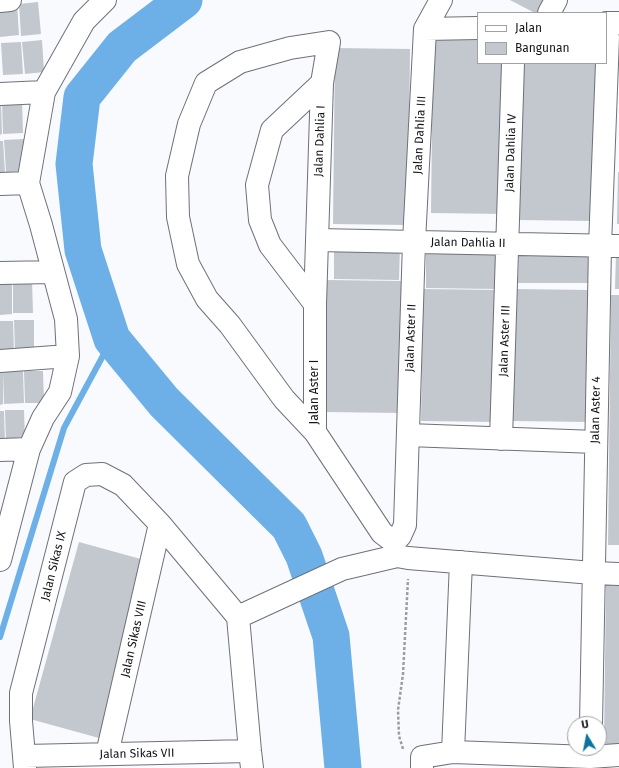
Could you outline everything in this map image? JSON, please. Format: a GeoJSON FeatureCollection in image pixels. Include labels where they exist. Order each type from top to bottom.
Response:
{"type":"FeatureCollection","features":[{"type":"Feature","properties":{"kind":"street"},"geometry":{"type":"LineString","coordinates":[[0,1],[10,0]]}},
{"type":"Feature","properties":{"kind":"street"},"geometry":{"type":"LineString","coordinates":[[1,550],[29,449],[43,418],[60,392],[68,356],[66,319],[41,225],[28,183],[44,92],[84,21],[106,0]]}},
{"type":"Feature","properties":{"kind":"street"},"geometry":{"type":"LineString","coordinates":[[441,0],[425,29],[477,28]]}},
{"type":"Feature","properties":{"kind":"street"},"geometry":{"type":"LineString","coordinates":[[550,12],[556,0]]}},
{"type":"Feature","properties":{"kind":"street","name":"Jalan Aster 4"},"geometry":{"type":"LineString","coordinates":[[591,716],[596,442],[609,246],[611,28]]}},
{"type":"Feature","properties":{"kind":"street","name":"Jalan Dahlia III"},"geometry":{"type":"LineString","coordinates":[[414,242],[425,29]]}},
{"type":"Feature","properties":{"kind":"street","name":"Jalan Dahlia I"},"geometry":{"type":"LineString","coordinates":[[315,432],[284,398],[230,325],[208,299],[188,264],[178,217],[177,176],[189,124],[206,83],[240,62],[290,48],[329,42],[322,83],[317,240]]}},
{"type":"Feature","properties":{"kind":"street","name":"Jalan Dahlia IV"},"geometry":{"type":"LineString","coordinates":[[508,244],[513,64]]}},
{"type":"Feature","properties":{"kind":"street"},"geometry":{"type":"LineString","coordinates":[[315,304],[270,246],[260,220],[257,185],[272,130],[322,83]]}},
{"type":"Feature","properties":{"kind":"street"},"geometry":{"type":"LineString","coordinates":[[0,94],[44,92]]}},
{"type":"Feature","properties":{"kind":"street"},"geometry":{"type":"LineString","coordinates":[[0,184],[28,183]]}},
{"type":"Feature","properties":{"kind":"street","name":"Jalan Dahlia II"},"geometry":{"type":"LineString","coordinates":[[317,240],[609,246]]}},
{"type":"Feature","properties":{"kind":"street","name":"Jalan Aster I"},"geometry":{"type":"LineString","coordinates":[[317,240],[315,304],[315,432],[382,533],[400,552]]}},
{"type":"Feature","properties":{"kind":"street","name":"Jalan Aster II"},"geometry":{"type":"LineString","coordinates":[[400,552],[400,536],[405,525],[414,242]]}},
{"type":"Feature","properties":{"kind":"street","name":"Jalan Aster III"},"geometry":{"type":"LineString","coordinates":[[501,439],[508,244]]}},
{"type":"Feature","properties":{"kind":"street"},"geometry":{"type":"LineString","coordinates":[[0,273],[53,272]]}},
{"type":"Feature","properties":{"kind":"street"},"geometry":{"type":"LineString","coordinates":[[0,361],[68,356]]}},
{"type":"Feature","properties":{"kind":"street"},"geometry":{"type":"LineString","coordinates":[[408,435],[596,442]]}},
{"type":"Feature","properties":{"kind":"street"},"geometry":{"type":"LineString","coordinates":[[0,450],[29,449]]}},
{"type":"Feature","properties":{"kind":"street","name":"Jalan Sikas IX"},"geometry":{"type":"LineString","coordinates":[[25,762],[21,721],[21,693],[75,482],[86,475],[102,474],[123,485],[160,524],[238,617]]}},
{"type":"Feature","properties":{"kind":"street","name":"Jalan Sikas VIII"},"geometry":{"type":"LineString","coordinates":[[107,754],[160,524]]}},
{"type":"Feature","properties":{"kind":"street"},"geometry":{"type":"LineString","coordinates":[[251,760],[238,617],[342,570],[400,552],[461,562],[593,574],[619,574]]}},
{"type":"Feature","properties":{"kind":"street"},"geometry":{"type":"LineString","coordinates":[[453,752],[461,562]]}},
{"type":"Feature","properties":{"kind":"street"},"geometry":{"type":"LineString","coordinates":[[422,763],[453,752],[567,753]]}},
{"type":"Feature","properties":{"kind":"street","name":"Jalan Sikas VII"},"geometry":{"type":"LineString","coordinates":[[25,762],[107,754],[251,760]]}},
{"type":"Feature","properties":{"kind":"street"},"geometry":{"type":"LineString","coordinates":[[607,754],[619,755]]}},
{"type":"Feature","properties":{"kind":"path"},"geometry":{"type":"LineString","coordinates":[[400,552],[403,674],[398,710],[399,736],[402,748],[422,763]]}},
{"type":"Feature","properties":{"kind":"building"},"geometry":{"type":"Polygon","coordinates":[[[510,0],[549,0],[543,12],[533,12],[510,0]]]}},
{"type":"Feature","properties":{"kind":"building"},"geometry":{"type":"Polygon","coordinates":[[[38,2],[41,34],[21,36],[19,4],[38,2]]]}},
{"type":"Feature","properties":{"kind":"building"},"geometry":{"type":"Polygon","coordinates":[[[17,3],[19,35],[0,37],[0,5],[17,3]]]}},
{"type":"Feature","properties":{"kind":"building"},"geometry":{"type":"Polygon","coordinates":[[[433,38],[477,38],[477,64],[508,64],[506,214],[431,213],[433,38]]]}},
{"type":"Feature","properties":{"kind":"building"},"geometry":{"type":"Polygon","coordinates":[[[42,40],[44,72],[25,74],[22,42],[42,40]]]}},
{"type":"Feature","properties":{"kind":"building"},"geometry":{"type":"Polygon","coordinates":[[[21,42],[23,74],[3,75],[1,43],[21,42]]]}},
{"type":"Feature","properties":{"kind":"building"},"geometry":{"type":"Polygon","coordinates":[[[335,48],[410,49],[408,225],[333,224],[335,48]]]}},
{"type":"Feature","properties":{"kind":"building"},"geometry":{"type":"Polygon","coordinates":[[[520,64],[595,64],[594,221],[519,220],[520,64]]]}},
{"type":"Feature","properties":{"kind":"building"},"geometry":{"type":"Polygon","coordinates":[[[22,101],[23,133],[3,134],[2,102],[22,101]]]}},
{"type":"Feature","properties":{"kind":"building"},"geometry":{"type":"Polygon","coordinates":[[[0,102],[2,134],[0,135],[0,102]]]}},
{"type":"Feature","properties":{"kind":"building"},"geometry":{"type":"Polygon","coordinates":[[[24,139],[25,171],[6,172],[4,140],[24,139]]]}},
{"type":"Feature","properties":{"kind":"building"},"geometry":{"type":"Polygon","coordinates":[[[0,141],[3,141],[5,173],[0,173],[0,141]]]}},
{"type":"Feature","properties":{"kind":"building"},"geometry":{"type":"Polygon","coordinates":[[[618,172],[619,224],[617,224],[618,172]]]}},
{"type":"Feature","properties":{"kind":"building"},"geometry":{"type":"Polygon","coordinates":[[[334,245],[400,246],[399,280],[334,279],[334,245]]]}},
{"type":"Feature","properties":{"kind":"building"},"geometry":{"type":"Polygon","coordinates":[[[519,248],[591,249],[591,283],[518,283],[519,248]]]}},
{"type":"Feature","properties":{"kind":"building"},"geometry":{"type":"Polygon","coordinates":[[[426,249],[496,250],[496,289],[426,288],[426,249]]]}},
{"type":"Feature","properties":{"kind":"building"},"geometry":{"type":"Polygon","coordinates":[[[616,253],[619,253],[619,289],[615,289],[616,253]]]}},
{"type":"Feature","properties":{"kind":"building"},"geometry":{"type":"Polygon","coordinates":[[[327,280],[402,281],[401,413],[326,412],[327,280]]]}},
{"type":"Feature","properties":{"kind":"building"},"geometry":{"type":"Polygon","coordinates":[[[32,281],[33,313],[13,313],[13,282],[32,281]]]}},
{"type":"Feature","properties":{"kind":"building"},"geometry":{"type":"Polygon","coordinates":[[[12,282],[12,314],[0,315],[0,283],[12,282]]]}},
{"type":"Feature","properties":{"kind":"building"},"geometry":{"type":"Polygon","coordinates":[[[423,289],[498,290],[496,422],[421,421],[423,289]]]}},
{"type":"Feature","properties":{"kind":"building"},"geometry":{"type":"Polygon","coordinates":[[[514,289],[589,290],[588,422],[513,421],[514,289]]]}},
{"type":"Feature","properties":{"kind":"building"},"geometry":{"type":"Polygon","coordinates":[[[611,295],[619,295],[619,545],[608,545],[611,295]]]}},
{"type":"Feature","properties":{"kind":"building"},"geometry":{"type":"Polygon","coordinates":[[[14,320],[34,320],[34,351],[15,352],[14,320]]]}},
{"type":"Feature","properties":{"kind":"building"},"geometry":{"type":"Polygon","coordinates":[[[0,321],[13,321],[14,353],[0,353],[0,321]]]}},
{"type":"Feature","properties":{"kind":"building"},"geometry":{"type":"Polygon","coordinates":[[[23,371],[24,403],[4,404],[3,372],[23,371]]]}},
{"type":"Feature","properties":{"kind":"building"},"geometry":{"type":"Polygon","coordinates":[[[24,371],[43,371],[44,403],[25,403],[24,371]]]}},
{"type":"Feature","properties":{"kind":"building"},"geometry":{"type":"Polygon","coordinates":[[[3,372],[3,404],[0,405],[0,373],[3,372]]]}},
{"type":"Feature","properties":{"kind":"building"},"geometry":{"type":"Polygon","coordinates":[[[5,410],[24,410],[25,441],[6,442],[5,410]]]}},
{"type":"Feature","properties":{"kind":"building"},"geometry":{"type":"Polygon","coordinates":[[[0,411],[4,411],[5,443],[0,443],[0,411]]]}},
{"type":"Feature","properties":{"kind":"building"},"geometry":{"type":"Polygon","coordinates":[[[79,542],[148,561],[99,738],[30,719],[79,542]]]}},
{"type":"Feature","properties":{"kind":"building"},"geometry":{"type":"Polygon","coordinates":[[[606,581],[619,581],[619,745],[607,744],[607,716],[604,716],[606,581]]]}},
{"type":"Feature","properties":{"kind":"waterway"},"geometry":{"type":"LineString","coordinates":[[184,0],[122,47],[82,97],[74,164],[83,250],[112,339],[164,402],[289,526],[304,556],[331,636],[343,768]]}},
{"type":"Feature","properties":{"kind":"waterway"},"geometry":{"type":"LineString","coordinates":[[0,637],[64,428],[112,339]]}}]}
